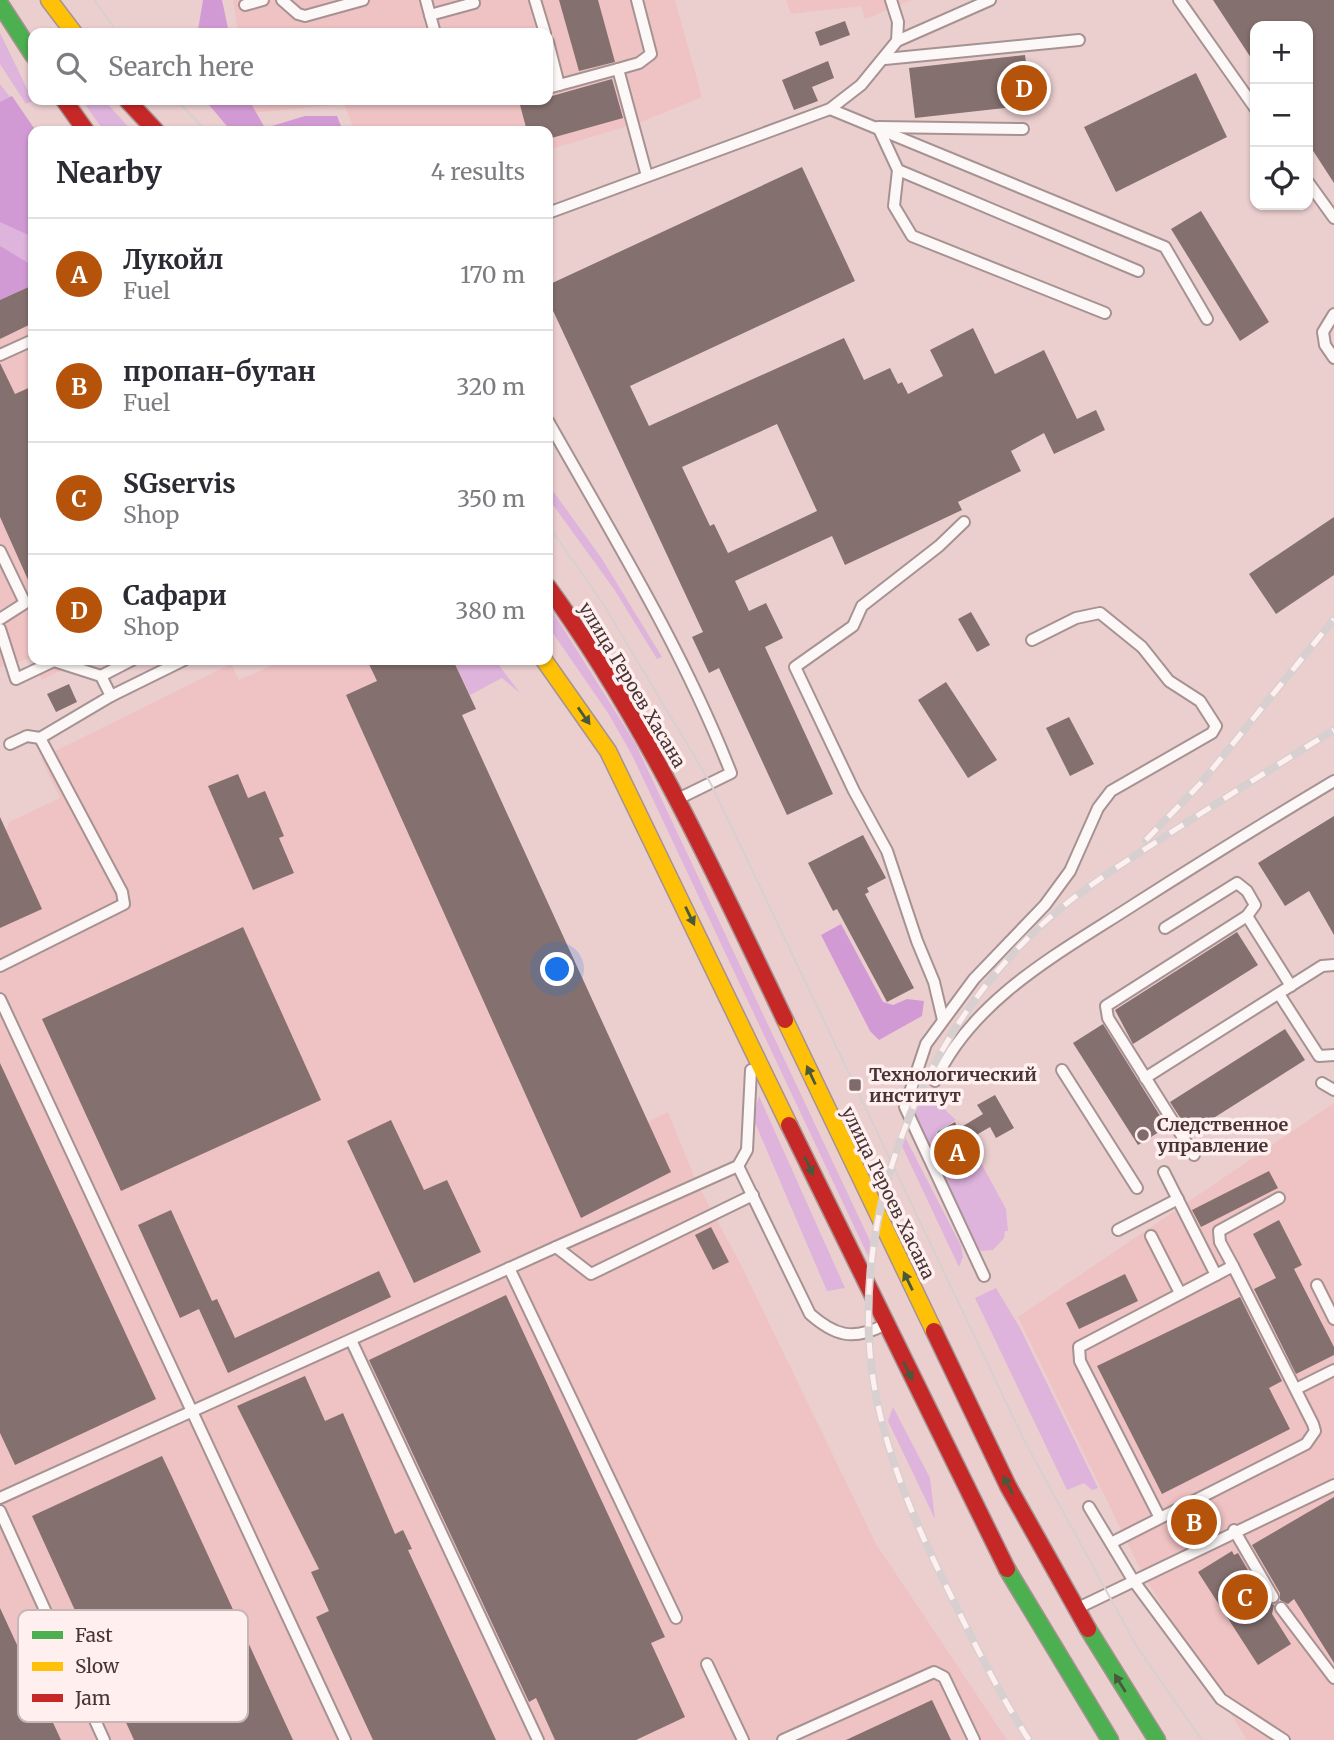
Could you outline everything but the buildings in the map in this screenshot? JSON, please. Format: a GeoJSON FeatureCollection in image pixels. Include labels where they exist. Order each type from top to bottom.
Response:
{"type":"FeatureCollection","features":[{"type":"Feature","properties":{"kind":"main road"},"geometry":{"type":"LineString","coordinates":[[49,0],[70,28]]}},
{"type":"Feature","properties":{"kind":"main road"},"geometry":{"type":"LineString","coordinates":[[0,4],[28,47]]}},
{"type":"Feature","properties":{"kind":"main road"},"geometry":{"type":"LineString","coordinates":[[68,105],[82,126]]}},
{"type":"Feature","properties":{"kind":"main road"},"geometry":{"type":"LineString","coordinates":[[132,105],[151,126]]}},
{"type":"Feature","properties":{"kind":"main road","name":"улица Героев Хасана"},"geometry":{"type":"LineString","coordinates":[[553,594],[582,634],[678,799],[1008,1486],[1075,1609],[1157,1740]]}},
{"type":"Feature","properties":{"kind":"main road"},"geometry":{"type":"LineString","coordinates":[[548,665],[608,751],[1018,1594],[1110,1740]]}},
{"type":"Feature","properties":{"kind":"lane"},"geometry":{"type":"LineString","coordinates":[[245,5],[263,0]]}},
{"type":"Feature","properties":{"kind":"lane"},"geometry":{"type":"LineString","coordinates":[[282,0],[298,15],[304,16],[363,0]]}},
{"type":"Feature","properties":{"kind":"lane"},"geometry":{"type":"LineString","coordinates":[[426,0],[434,28]]}},
{"type":"Feature","properties":{"kind":"lane"},"geometry":{"type":"LineString","coordinates":[[535,0],[543,28]]}},
{"type":"Feature","properties":{"kind":"lane"},"geometry":{"type":"LineString","coordinates":[[553,87],[647,59],[650,54],[637,0]]}},
{"type":"Feature","properties":{"kind":"lane"},"geometry":{"type":"LineString","coordinates":[[553,211],[830,109],[861,85],[885,59],[897,41],[898,22],[891,0]]}},
{"type":"Feature","properties":{"kind":"lane"},"geometry":{"type":"LineString","coordinates":[[897,41],[990,0]]}},
{"type":"Feature","properties":{"kind":"lane"},"geometry":{"type":"LineString","coordinates":[[1179,0],[1250,101]]}},
{"type":"Feature","properties":{"kind":"lane"},"geometry":{"type":"LineString","coordinates":[[430,15],[478,1]]}},
{"type":"Feature","properties":{"kind":"lane"},"geometry":{"type":"LineString","coordinates":[[885,59],[1079,40]]}},
{"type":"Feature","properties":{"kind":"lane"},"geometry":{"type":"LineString","coordinates":[[553,62],[559,85]]}},
{"type":"Feature","properties":{"kind":"lane"},"geometry":{"type":"LineString","coordinates":[[618,69],[647,176]]}},
{"type":"Feature","properties":{"kind":"lane"},"geometry":{"type":"LineString","coordinates":[[830,109],[1165,247],[1207,319]]}},
{"type":"Feature","properties":{"kind":"lane"},"geometry":{"type":"LineString","coordinates":[[878,127],[1023,129]]}},
{"type":"Feature","properties":{"kind":"lane"},"geometry":{"type":"LineString","coordinates":[[878,127],[898,170],[894,206],[912,236],[1105,313]]}},
{"type":"Feature","properties":{"kind":"lane"},"geometry":{"type":"LineString","coordinates":[[898,170],[1138,271]]}},
{"type":"Feature","properties":{"kind":"lane"},"geometry":{"type":"LineString","coordinates":[[1313,188],[1334,219]]}},
{"type":"Feature","properties":{"kind":"lane"},"geometry":{"type":"LineString","coordinates":[[1334,314],[1323,332],[1325,345],[1334,358]]}},
{"type":"Feature","properties":{"kind":"lane"},"geometry":{"type":"LineString","coordinates":[[0,355],[28,342]]}},
{"type":"Feature","properties":{"kind":"lane"},"geometry":{"type":"LineString","coordinates":[[553,430],[654,612],[715,732],[731,773],[678,799]]}},
{"type":"Feature","properties":{"kind":"lane"},"geometry":{"type":"LineString","coordinates":[[943,1020],[934,982],[916,941],[887,851],[854,791],[795,667],[853,626],[862,606],[939,547],[964,522]]}},
{"type":"Feature","properties":{"kind":"lane"},"geometry":{"type":"LineString","coordinates":[[0,551],[26,603],[0,619]]}},
{"type":"Feature","properties":{"kind":"lane"},"geometry":{"type":"LineString","coordinates":[[984,1276],[905,1107],[926,1044],[974,979],[1045,905],[1070,871],[1098,808],[1111,791],[1212,733],[1216,726],[1200,701],[1169,681],[1142,647],[1100,613],[1076,618],[1032,640]]}},
{"type":"Feature","properties":{"kind":"lane"},"geometry":{"type":"LineString","coordinates":[[0,629],[16,679],[46,665]]}},
{"type":"Feature","properties":{"kind":"lane"},"geometry":{"type":"LineString","coordinates":[[67,665],[101,676],[122,665]]}},
{"type":"Feature","properties":{"kind":"lane"},"geometry":{"type":"LineString","coordinates":[[10,744],[27,736],[40,738],[111,696],[174,665]]}},
{"type":"Feature","properties":{"kind":"lane"},"geometry":{"type":"LineString","coordinates":[[101,676],[111,696]]}},
{"type":"Feature","properties":{"kind":"lane"},"geometry":{"type":"LineString","coordinates":[[0,966],[124,904],[122,892],[40,738]]}},
{"type":"Feature","properties":{"kind":"lane"},"geometry":{"type":"LineString","coordinates":[[935,1081],[944,1062],[977,1020],[1013,985],[1209,856],[1334,781]]}},
{"type":"Feature","properties":{"kind":"lane"},"geometry":{"type":"LineString","coordinates":[[1165,928],[1237,884],[1247,891],[1255,905],[1247,916],[1106,1006],[1108,1018],[1194,1155]]}},
{"type":"Feature","properties":{"kind":"lane"},"geometry":{"type":"LineString","coordinates":[[1247,916],[1291,986]]}},
{"type":"Feature","properties":{"kind":"lane"},"geometry":{"type":"LineString","coordinates":[[1145,1078],[1322,966],[1334,965]]}},
{"type":"Feature","properties":{"kind":"lane"},"geometry":{"type":"LineString","coordinates":[[1279,994],[1319,1056],[1334,1055]]}},
{"type":"Feature","properties":{"kind":"lane"},"geometry":{"type":"LineString","coordinates":[[0,999],[345,1740]]}},
{"type":"Feature","properties":{"kind":"lane"},"geometry":{"type":"LineString","coordinates":[[0,1498],[738,1166],[747,1150],[753,1047]]}},
{"type":"Feature","properties":{"kind":"lane"},"geometry":{"type":"LineString","coordinates":[[1062,1070],[1137,1188]]}},
{"type":"Feature","properties":{"kind":"lane"},"geometry":{"type":"LineString","coordinates":[[1322,1083],[1334,1090]]}},
{"type":"Feature","properties":{"kind":"lane"},"geometry":{"type":"LineString","coordinates":[[738,1166],[810,1314],[829,1331],[846,1336],[870,1332],[885,1325]]}},
{"type":"Feature","properties":{"kind":"lane"},"geometry":{"type":"LineString","coordinates":[[1164,1172],[1216,1275]]}},
{"type":"Feature","properties":{"kind":"lane"},"geometry":{"type":"LineString","coordinates":[[556,1247],[591,1274],[753,1195]]}},
{"type":"Feature","properties":{"kind":"lane"},"geometry":{"type":"LineString","coordinates":[[1111,1543],[1313,1438],[1313,1424],[1220,1242],[1219,1231],[1279,1198]]}},
{"type":"Feature","properties":{"kind":"lane"},"geometry":{"type":"LineString","coordinates":[[1118,1230],[1178,1199]]}},
{"type":"Feature","properties":{"kind":"lane"},"geometry":{"type":"LineString","coordinates":[[1151,1236],[1180,1293]]}},
{"type":"Feature","properties":{"kind":"lane"},"geometry":{"type":"LineString","coordinates":[[1160,1518],[1077,1354],[1079,1347],[1233,1266]]}},
{"type":"Feature","properties":{"kind":"lane"},"geometry":{"type":"LineString","coordinates":[[509,1268],[676,1618]]}},
{"type":"Feature","properties":{"kind":"lane"},"geometry":{"type":"LineString","coordinates":[[1317,1285],[1334,1319]]}},
{"type":"Feature","properties":{"kind":"lane"},"geometry":{"type":"LineString","coordinates":[[351,1340],[537,1740]]}},
{"type":"Feature","properties":{"kind":"lane"},"geometry":{"type":"LineString","coordinates":[[1296,1390],[1334,1370]]}},
{"type":"Feature","properties":{"kind":"lane"},"geometry":{"type":"LineString","coordinates":[[1075,1609],[1234,1530],[1334,1485]]}},
{"type":"Feature","properties":{"kind":"lane"},"geometry":{"type":"LineString","coordinates":[[1089,1507],[1133,1580],[1221,1699],[1284,1740]]}},
{"type":"Feature","properties":{"kind":"lane"},"geometry":{"type":"LineString","coordinates":[[0,1511],[45,1610]]}},
{"type":"Feature","properties":{"kind":"lane"},"geometry":{"type":"LineString","coordinates":[[1234,1530],[1273,1597]]}},
{"type":"Feature","properties":{"kind":"lane"},"geometry":{"type":"LineString","coordinates":[[1281,1608],[1334,1678]]}},
{"type":"Feature","properties":{"kind":"lane"},"geometry":{"type":"LineString","coordinates":[[707,1664],[743,1740]]}},
{"type":"Feature","properties":{"kind":"lane"},"geometry":{"type":"LineString","coordinates":[[783,1740],[934,1672],[944,1677],[974,1740]]}},
{"type":"Feature","properties":{"kind":"lane"},"geometry":{"type":"LineString","coordinates":[[96,1722],[104,1740]]}},
{"type":"Feature","properties":{"kind":"shaded area"},"geometry":{"type":"Polygon","coordinates":[[[203,0],[222,0],[228,28],[198,28],[203,0]]]}},
{"type":"Feature","properties":{"kind":"shaded area"},"geometry":{"type":"Polygon","coordinates":[[[233,0],[675,0],[702,97],[641,122],[553,148],[553,126],[353,126],[344,105],[553,105],[553,28],[237,28],[233,0]]]}},
{"type":"Feature","properties":{"kind":"shaded area"},"geometry":{"type":"Polygon","coordinates":[[[786,0],[912,0],[865,19],[861,6],[791,14],[786,0]]]}},
{"type":"Feature","properties":{"kind":"shaded area"},"geometry":{"type":"Polygon","coordinates":[[[0,33],[28,91],[28,103],[26,104],[0,64],[0,33]]]}},
{"type":"Feature","properties":{"kind":"shaded area"},"geometry":{"type":"Polygon","coordinates":[[[0,84],[32,126],[28,126],[28,287],[0,300],[0,84]]]}},
{"type":"Feature","properties":{"kind":"shaded area"},"geometry":{"type":"Polygon","coordinates":[[[12,96],[33,126],[28,126],[28,235],[0,222],[0,102],[12,96]]]}},
{"type":"Feature","properties":{"kind":"shaded area"},"geometry":{"type":"Polygon","coordinates":[[[86,105],[109,105],[127,126],[100,126],[86,105]]]}},
{"type":"Feature","properties":{"kind":"shaded area"},"geometry":{"type":"Polygon","coordinates":[[[209,105],[252,105],[264,126],[227,126],[209,105]]]}},
{"type":"Feature","properties":{"kind":"shaded area"},"geometry":{"type":"Polygon","coordinates":[[[250,105],[334,105],[251,113],[250,105]]]}},
{"type":"Feature","properties":{"kind":"shaded area"},"geometry":{"type":"Polygon","coordinates":[[[305,116],[337,116],[341,126],[272,126],[305,116]]]}},
{"type":"Feature","properties":{"kind":"shaded area"},"geometry":{"type":"Polygon","coordinates":[[[0,246],[28,263],[28,287],[0,300],[0,246]]]}},
{"type":"Feature","properties":{"kind":"shaded area"},"geometry":{"type":"Polygon","coordinates":[[[28,287],[28,659],[0,667],[0,300],[28,287]]]}},
{"type":"Feature","properties":{"kind":"shaded area"},"geometry":{"type":"Polygon","coordinates":[[[553,491],[602,559],[662,657],[657,659],[614,589],[553,505],[553,491]]]}},
{"type":"Feature","properties":{"kind":"shaded area"},"geometry":{"type":"Polygon","coordinates":[[[553,612],[635,743],[872,1245],[869,1258],[632,755],[608,713],[553,633],[553,612]]]}},
{"type":"Feature","properties":{"kind":"shaded area"},"geometry":{"type":"Polygon","coordinates":[[[34,665],[73,665],[42,680],[34,665]]]}},
{"type":"Feature","properties":{"kind":"shaded area"},"geometry":{"type":"Polygon","coordinates":[[[229,665],[239,680],[274,665],[455,665],[476,709],[462,716],[648,1122],[668,1112],[697,1183],[741,1265],[876,1544],[1007,1740],[0,1740],[0,833],[6,830],[9,822],[60,798],[41,758],[229,665]]]}},
{"type":"Feature","properties":{"kind":"shaded area"},"geometry":{"type":"Polygon","coordinates":[[[455,665],[499,665],[520,693],[502,678],[470,695],[455,665]]]}},
{"type":"Feature","properties":{"kind":"shaded area"},"geometry":{"type":"Polygon","coordinates":[[[841,924],[883,1002],[893,1005],[907,999],[924,1001],[922,1016],[879,1040],[870,1031],[821,935],[841,924]]]}},
{"type":"Feature","properties":{"kind":"shaded area"},"geometry":{"type":"Polygon","coordinates":[[[926,1092],[956,1120],[936,1132],[954,1164],[975,1152],[1006,1209],[1008,1231],[1005,1231],[1004,1238],[993,1250],[981,1251],[975,1244],[913,1115],[926,1092]]]}},
{"type":"Feature","properties":{"kind":"shaded area"},"geometry":{"type":"Polygon","coordinates":[[[759,1096],[845,1288],[827,1291],[753,1118],[759,1096]]]}},
{"type":"Feature","properties":{"kind":"shaded area"},"geometry":{"type":"Polygon","coordinates":[[[1334,1103],[1334,1740],[1247,1740],[1143,1575],[1018,1317],[1334,1103]]]}},
{"type":"Feature","properties":{"kind":"shaded area"},"geometry":{"type":"Polygon","coordinates":[[[904,1135],[961,1246],[963,1257],[959,1267],[901,1144],[904,1135]]]}},
{"type":"Feature","properties":{"kind":"shaded area"},"geometry":{"type":"Polygon","coordinates":[[[996,1288],[1020,1328],[1098,1488],[1092,1490],[1084,1483],[1067,1490],[975,1298],[996,1288]]]}},
{"type":"Feature","properties":{"kind":"shaded area"},"geometry":{"type":"Polygon","coordinates":[[[893,1407],[930,1478],[935,1519],[888,1421],[893,1407]]]}},
{"type":"Feature","properties":{"kind":"tram line"},"geometry":{"type":"LineString","coordinates":[[94,0],[114,28]]}},
{"type":"Feature","properties":{"kind":"tram line"},"geometry":{"type":"LineString","coordinates":[[181,105],[202,126]]}},
{"type":"Feature","properties":{"kind":"tram line"},"geometry":{"type":"LineString","coordinates":[[553,532],[602,602],[711,784],[1025,1442],[1137,1647],[1202,1740]]}},
{"type":"Feature","properties":{"kind":"railway"},"geometry":{"type":"LineString","coordinates":[[1146,840],[1201,783],[1334,619]]}},
{"type":"Feature","properties":{"kind":"railway"},"geometry":{"type":"LineString","coordinates":[[1029,1740],[991,1675],[931,1554],[907,1500],[880,1415],[874,1385],[869,1325],[871,1264],[882,1203],[899,1144],[923,1087],[953,1033],[988,983],[1043,923],[1111,872],[1334,730]]}},
{"type":"Feature","properties":{"kind":"traffic: fast"},"geometry":{"type":"LineString","coordinates":[[0,4],[28,47]]}},
{"type":"Feature","properties":{"kind":"traffic: fast"},"geometry":{"type":"LineString","coordinates":[[1007,1569],[1110,1740]]}},
{"type":"Feature","properties":{"kind":"traffic: fast"},"geometry":{"type":"LineString","coordinates":[[1088,1629],[1157,1740]]}},
{"type":"Feature","properties":{"kind":"traffic: slow"},"geometry":{"type":"LineString","coordinates":[[49,0],[70,28]]}},
{"type":"Feature","properties":{"kind":"traffic: slow"},"geometry":{"type":"LineString","coordinates":[[548,665],[608,751],[789,1125]]}},
{"type":"Feature","properties":{"kind":"traffic: slow"},"geometry":{"type":"LineString","coordinates":[[785,1020],[934,1331]]}},
{"type":"Feature","properties":{"kind":"traffic: jam"},"geometry":{"type":"LineString","coordinates":[[68,105],[82,126]]}},
{"type":"Feature","properties":{"kind":"traffic: jam"},"geometry":{"type":"LineString","coordinates":[[132,105],[151,126]]}},
{"type":"Feature","properties":{"kind":"traffic: jam"},"geometry":{"type":"LineString","coordinates":[[553,594],[616,690],[647,744],[704,853],[785,1020]]}},
{"type":"Feature","properties":{"kind":"traffic: jam"},"geometry":{"type":"LineString","coordinates":[[789,1125],[1007,1569]]}},
{"type":"Feature","properties":{"kind":"traffic: jam"},"geometry":{"type":"LineString","coordinates":[[934,1331],[1008,1486],[1088,1629]]}},
{"type":"Feature","properties":{"kind":"place","name":"Сафари"},"geometry":{"type":"Point","coordinates":[1024,88]}},
{"type":"Feature","properties":{"kind":"place","name":"Технологический институт"},"geometry":{"type":"Point","coordinates":[855,1085]}},
{"type":"Feature","properties":{"kind":"place","name":"Следственное управление"},"geometry":{"type":"Point","coordinates":[1143,1135]}},
{"type":"Feature","properties":{"kind":"place","name":"Лукойл"},"geometry":{"type":"Point","coordinates":[957,1152]}},
{"type":"Feature","properties":{"kind":"place","name":"пропан-бутан"},"geometry":{"type":"Point","coordinates":[1194,1522]}},
{"type":"Feature","properties":{"kind":"place","name":"SGservis"},"geometry":{"type":"Point","coordinates":[1245,1597]}}]}
